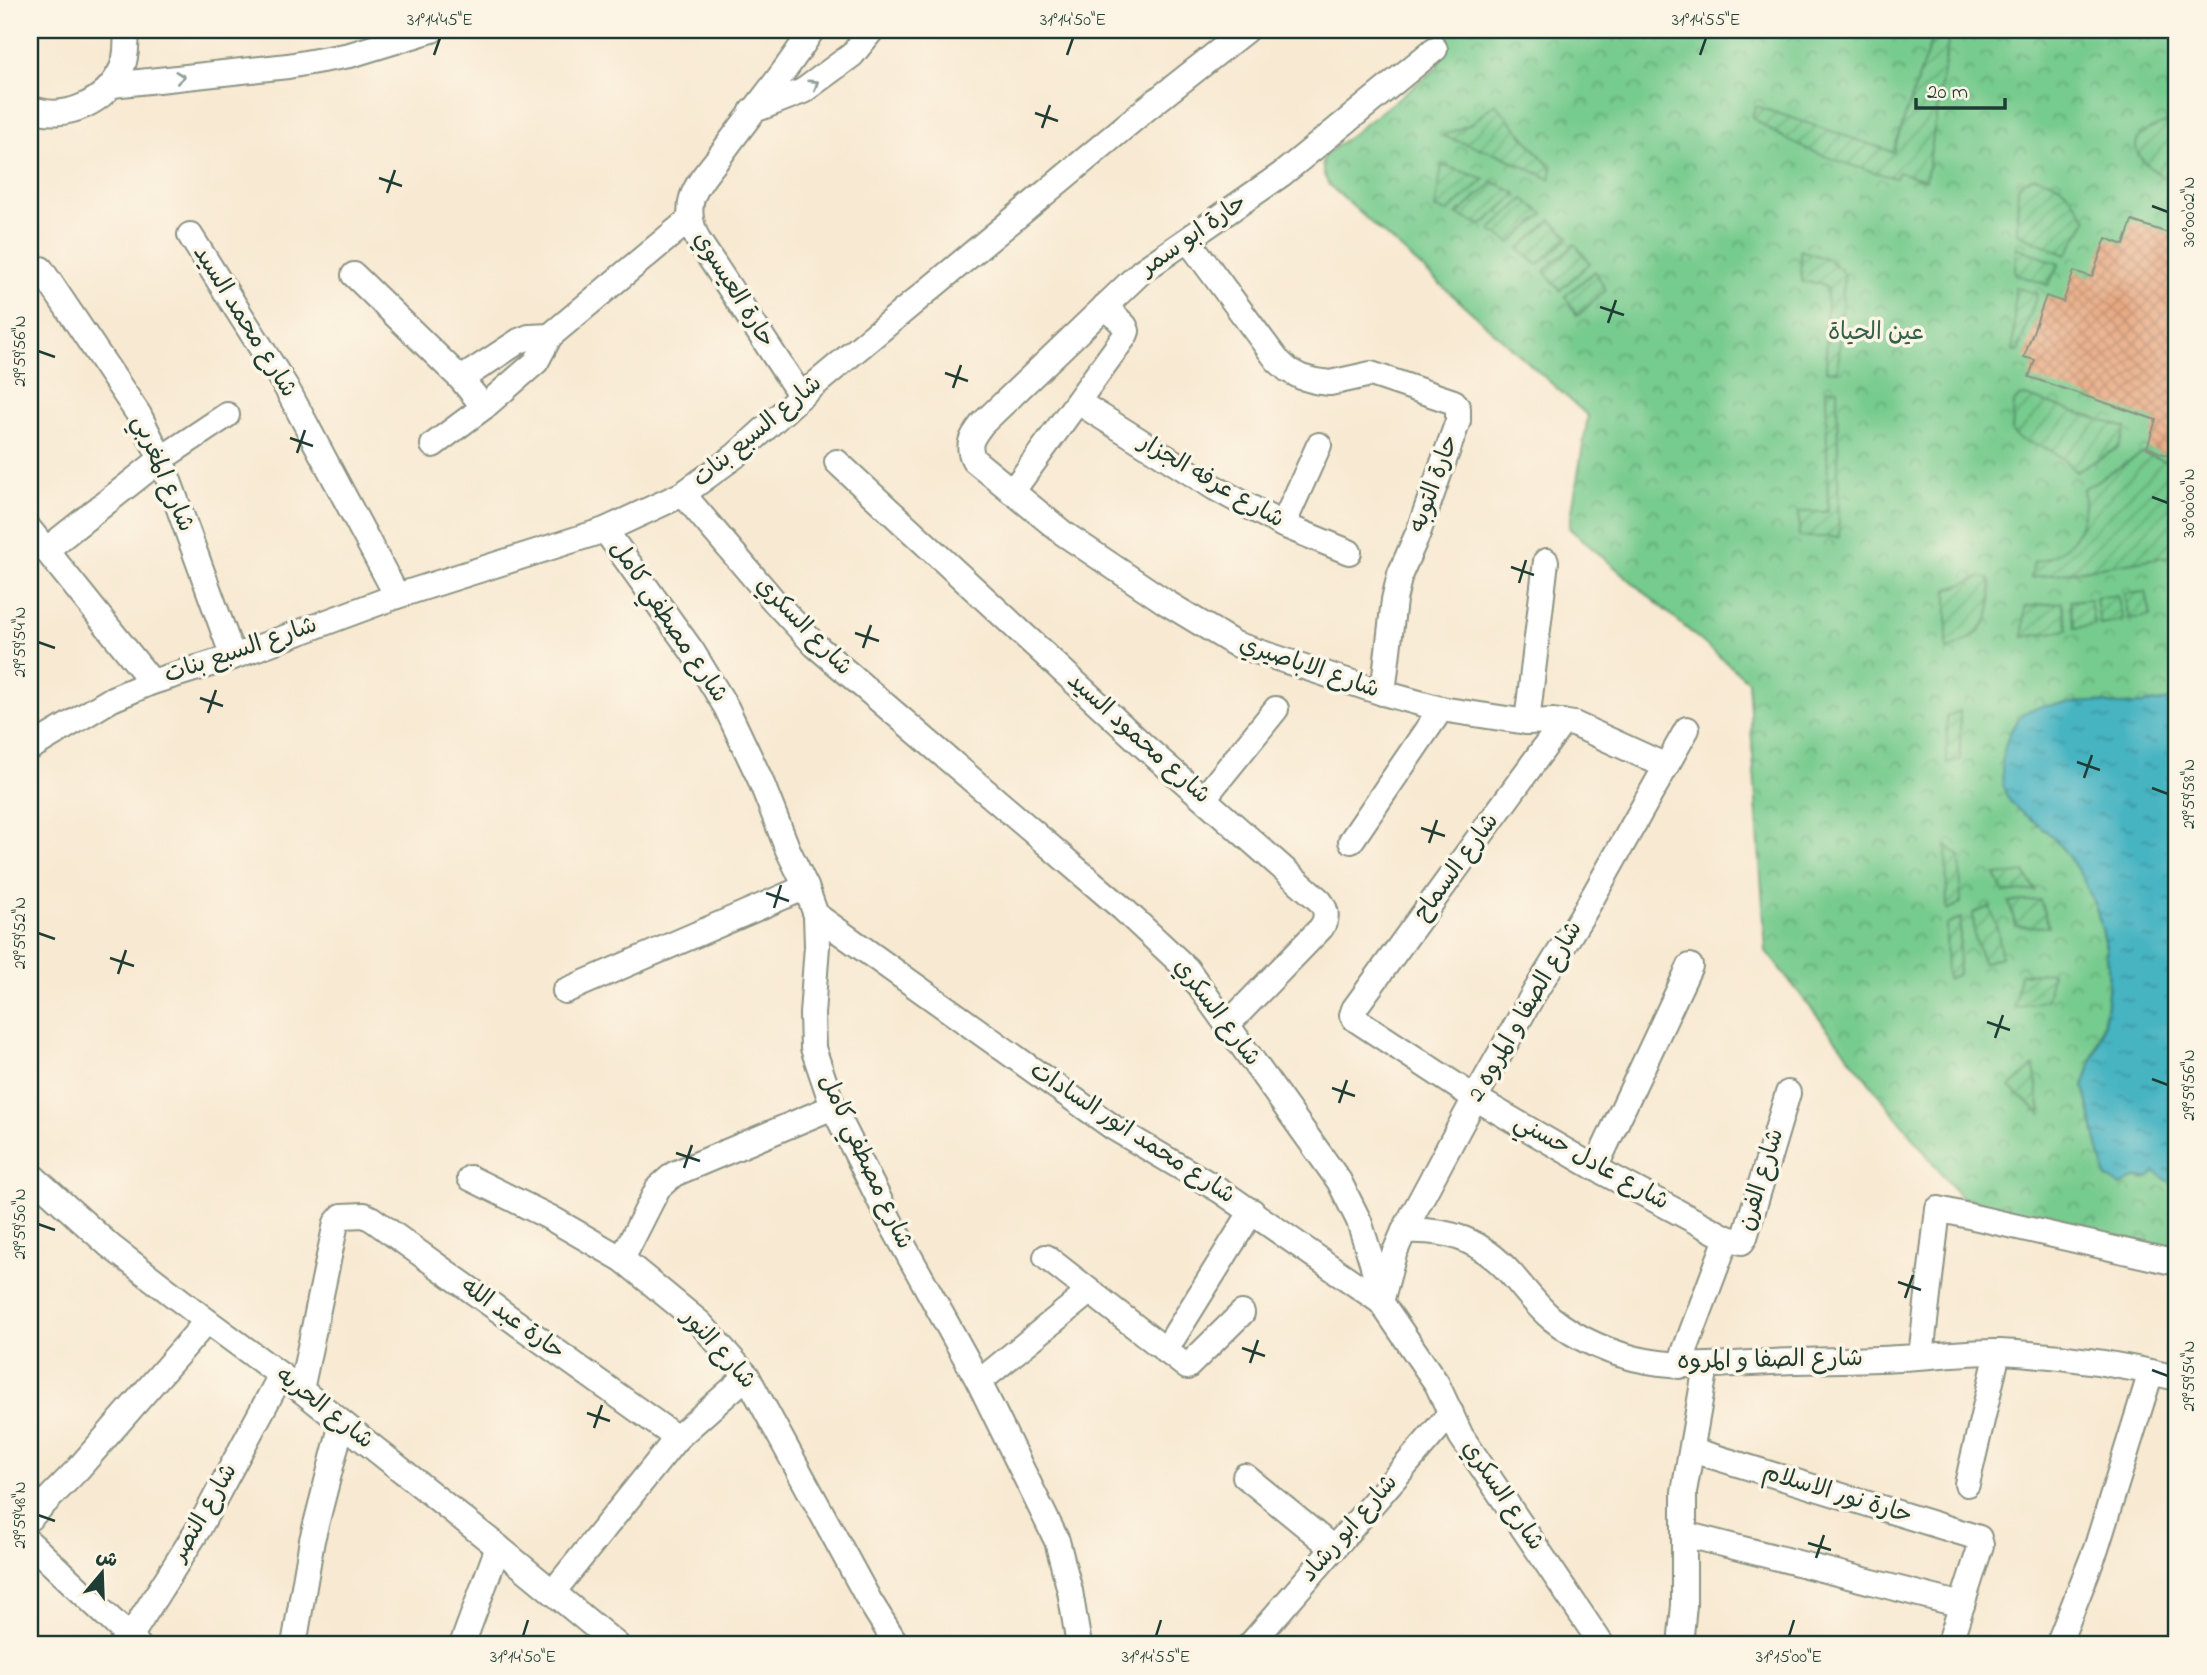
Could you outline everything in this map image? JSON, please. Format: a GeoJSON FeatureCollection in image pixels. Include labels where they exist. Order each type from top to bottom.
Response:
{"type":"FeatureCollection","features":[{"type":"Feature","properties":{"kind":"street"},"geometry":{"type":"LineString","coordinates":[[30,108],[57,113],[78,109],[97,100],[112,85],[122,67],[127,46],[127,30]]}},
{"type":"Feature","properties":{"kind":"street"},"geometry":{"type":"LineString","coordinates":[[112,85],[288,66],[350,55],[432,30]]}},
{"type":"Feature","properties":{"kind":"street","name":"حارة العيسوي"},"geometry":{"type":"LineString","coordinates":[[801,396],[698,240],[690,219],[692,197],[697,187],[812,30]]}},
{"type":"Feature","properties":{"kind":"street"},"geometry":{"type":"LineString","coordinates":[[752,111],[803,91],[852,55],[872,30]]}},
{"type":"Feature","properties":{"kind":"street","name":"شارع السبع بنات"},"geometry":{"type":"LineString","coordinates":[[30,748],[112,699],[152,682],[233,657],[397,596],[605,530],[683,494],[735,456],[801,396],[1135,118],[1246,30]]}},
{"type":"Feature","properties":{"kind":"street","name":"حارة ابو سمر"},"geometry":{"type":"LineString","coordinates":[[969,443],[982,424],[1142,271],[1282,174],[1436,48]]}},
{"type":"Feature","properties":{"kind":"street"},"geometry":{"type":"LineString","coordinates":[[433,445],[484,407],[537,362],[550,336],[690,219]]}},
{"type":"Feature","properties":{"kind":"street","name":"شارع محمد السيد"},"geometry":{"type":"LineString","coordinates":[[190,235],[286,387],[397,596]]}},
{"type":"Feature","properties":{"kind":"street","name":"حارة التوبه"},"geometry":{"type":"LineString","coordinates":[[1188,240],[1277,360],[1288,370],[1301,377],[1330,383],[1371,374],[1454,402],[1458,408],[1458,421],[1401,574],[1394,600],[1383,693]]}},
{"type":"Feature","properties":{"kind":"street","name":"شارع المغربي"},"geometry":{"type":"LineString","coordinates":[[41,269],[139,415],[160,459],[233,657]]}},
{"type":"Feature","properties":{"kind":"street"},"geometry":{"type":"LineString","coordinates":[[354,275],[461,379],[484,407]]}},
{"type":"Feature","properties":{"kind":"street"},"geometry":{"type":"LineString","coordinates":[[1012,492],[1127,331],[1105,306]]}},
{"type":"Feature","properties":{"kind":"street"},"geometry":{"type":"LineString","coordinates":[[461,379],[519,341],[528,337],[550,336]]}},
{"type":"Feature","properties":{"kind":"street","name":"شارع عرفه الجزار"},"geometry":{"type":"LineString","coordinates":[[1078,402],[1215,488],[1283,525],[1349,552]]}},
{"type":"Feature","properties":{"kind":"street"},"geometry":{"type":"LineString","coordinates":[[46,550],[160,459],[227,415]]}},
{"type":"Feature","properties":{"kind":"street","name":"شارع الاباصيري"},"geometry":{"type":"LineString","coordinates":[[969,443],[974,460],[1063,533],[1167,603],[1235,644],[1383,693],[1441,709],[1527,722],[1574,724],[1666,766]]}},
{"type":"Feature","properties":{"kind":"street"},"geometry":{"type":"LineString","coordinates":[[1283,525],[1319,445]]}},
{"type":"Feature","properties":{"kind":"street","name":"شارع محمود السيد"},"geometry":{"type":"LineString","coordinates":[[837,463],[1145,747],[1326,909],[1321,928],[1227,1025]]}},
{"type":"Feature","properties":{"kind":"street","name":"شارع السكري"},"geometry":{"type":"LineString","coordinates":[[683,494],[815,645],[1123,909],[1186,969],[1339,1181],[1359,1221],[1381,1302],[1437,1384],[1461,1436],[1602,1645]]}},
{"type":"Feature","properties":{"kind":"street"},"geometry":{"type":"LineString","coordinates":[[30,530],[152,682]]}},
{"type":"Feature","properties":{"kind":"street","name":"شارع مصطفي كامل"},"geometry":{"type":"LineString","coordinates":[[605,530],[692,651],[726,707],[806,887],[816,915],[813,1048],[833,1107],[891,1223],[979,1382],[1056,1541],[1070,1591],[1079,1645]]}},
{"type":"Feature","properties":{"kind":"street"},"geometry":{"type":"LineString","coordinates":[[1527,722],[1546,561]]}},
{"type":"Feature","properties":{"kind":"street"},"geometry":{"type":"LineString","coordinates":[[1204,798],[1276,709]]}},
{"type":"Feature","properties":{"kind":"street"},"geometry":{"type":"LineString","coordinates":[[1351,841],[1441,709]]}},
{"type":"Feature","properties":{"kind":"street","name":"شارع السماح"},"geometry":{"type":"LineString","coordinates":[[1352,1015],[1563,722]]}},
{"type":"Feature","properties":{"kind":"street","name":"شارع الصفا و المروه 2"},"geometry":{"type":"LineString","coordinates":[[1381,1302],[1390,1266],[1404,1231],[1475,1098],[1687,729]]}},
{"type":"Feature","properties":{"kind":"street"},"geometry":{"type":"LineString","coordinates":[[565,991],[806,887]]}},
{"type":"Feature","properties":{"kind":"street","name":"شارع محمد انور السادات"},"geometry":{"type":"LineString","coordinates":[[816,915],[1114,1128],[1252,1211],[1381,1302]]}},
{"type":"Feature","properties":{"kind":"street"},"geometry":{"type":"LineString","coordinates":[[1595,1168],[1690,966]]}},
{"type":"Feature","properties":{"kind":"street","name":"شارع عادل حسني"},"geometry":{"type":"LineString","coordinates":[[1352,1015],[1475,1098],[1595,1168],[1727,1238]]}},
{"type":"Feature","properties":{"kind":"street","name":"شارع الفرن"},"geometry":{"type":"LineString","coordinates":[[1679,1366],[1727,1238],[1742,1242],[1745,1237],[1788,1093]]}},
{"type":"Feature","properties":{"kind":"street"},"geometry":{"type":"LineString","coordinates":[[622,1259],[658,1188],[674,1174],[833,1107]]}},
{"type":"Feature","properties":{"kind":"street","name":"شارع الحريه"},"geometry":{"type":"LineString","coordinates":[[30,1174],[110,1246],[301,1390],[617,1645]]}},
{"type":"Feature","properties":{"kind":"street","name":"شارع النور"},"geometry":{"type":"LineString","coordinates":[[470,1178],[549,1217],[622,1259],[700,1323],[747,1376],[869,1600],[897,1645]]}},
{"type":"Feature","properties":{"kind":"street"},"geometry":{"type":"LineString","coordinates":[[1921,1356],[1938,1209],[2177,1263]]}},
{"type":"Feature","properties":{"kind":"street"},"geometry":{"type":"LineString","coordinates":[[1166,1352],[1252,1211]]}},
{"type":"Feature","properties":{"kind":"street","name":"حارة عبد الله"},"geometry":{"type":"LineString","coordinates":[[301,1390],[336,1223],[342,1216],[363,1215],[677,1438]]}},
{"type":"Feature","properties":{"kind":"street","name":"شارع الصفا و المروه"},"geometry":{"type":"LineString","coordinates":[[1404,1231],[1429,1230],[1452,1234],[1475,1243],[1495,1258],[1551,1318],[1580,1337],[1634,1358],[1679,1366],[1706,1366],[1998,1352],[2049,1356],[2177,1378]]}},
{"type":"Feature","properties":{"kind":"street"},"geometry":{"type":"LineString","coordinates":[[1046,1257],[1187,1367],[1242,1313]]}},
{"type":"Feature","properties":{"kind":"street"},"geometry":{"type":"LineString","coordinates":[[979,1382],[1089,1292]]}},
{"type":"Feature","properties":{"kind":"street"},"geometry":{"type":"LineString","coordinates":[[30,1518],[78,1469],[207,1321]]}},
{"type":"Feature","properties":{"kind":"street"},"geometry":{"type":"LineString","coordinates":[[1967,1485],[1998,1352]]}},
{"type":"Feature","properties":{"kind":"street"},"geometry":{"type":"LineString","coordinates":[[1680,1645],[1684,1605],[1684,1492],[1706,1366]]}},
{"type":"Feature","properties":{"kind":"street"},"geometry":{"type":"LineString","coordinates":[[2058,1645],[2096,1549],[2151,1372]]}},
{"type":"Feature","properties":{"kind":"street","name":"شارع النصر"},"geometry":{"type":"LineString","coordinates":[[130,1643],[199,1528],[281,1375]]}},
{"type":"Feature","properties":{"kind":"street"},"geometry":{"type":"LineString","coordinates":[[553,1592],[677,1438],[747,1376]]}},
{"type":"Feature","properties":{"kind":"street","name":"شارع ابو رشاد"},"geometry":{"type":"LineString","coordinates":[[1250,1645],[1451,1412]]}},
{"type":"Feature","properties":{"kind":"street"},"geometry":{"type":"LineString","coordinates":[[294,1645],[312,1541],[342,1423]]}},
{"type":"Feature","properties":{"kind":"street","name":"حارة نور الاسلام"},"geometry":{"type":"LineString","coordinates":[[1692,1450],[1979,1538],[1981,1541],[1962,1605]]}},
{"type":"Feature","properties":{"kind":"street"},"geometry":{"type":"LineString","coordinates":[[1245,1476],[1333,1548]]}},
{"type":"Feature","properties":{"kind":"street"},"geometry":{"type":"LineString","coordinates":[[1684,1534],[1962,1605],[1949,1645]]}},
{"type":"Feature","properties":{"kind":"street"},"geometry":{"type":"LineString","coordinates":[[30,1543],[130,1643]]}},
{"type":"Feature","properties":{"kind":"street"},"geometry":{"type":"LineString","coordinates":[[462,1645],[498,1547]]}},
{"type":"Feature","properties":{"kind":"green space","name":"عين الحياة"},"geometry":{"type":"Polygon","coordinates":[[[1447,30],[2177,30],[2177,699],[2120,705],[2094,702],[2040,707],[2029,711],[2016,808],[2058,842],[2083,879],[2100,920],[2108,964],[2108,986],[2104,1018],[2084,1086],[2104,1171],[2131,1180],[2144,1180],[2158,1172],[2177,1187],[2177,1253],[1960,1197],[1766,951],[1748,681],[1569,528],[1588,416],[1329,185],[1324,174],[1324,156],[1437,68],[1447,30]]]}},
{"type":"Feature","properties":{"kind":"green space"},"geometry":{"type":"Polygon","coordinates":[[[1935,30],[1950,30],[1926,180],[1898,172],[1896,178],[1839,161],[1802,147],[1752,117],[1756,106],[1893,152],[1935,30]]]}},
{"type":"Feature","properties":{"kind":"green space"},"geometry":{"type":"Polygon","coordinates":[[[1495,103],[1552,169],[1550,179],[1500,155],[1442,136],[1471,124],[1495,103]]]}},
{"type":"Feature","properties":{"kind":"green space"},"geometry":{"type":"Polygon","coordinates":[[[2177,119],[2177,184],[2145,162],[2136,147],[2138,139],[2145,132],[2177,119]]]}},
{"type":"Feature","properties":{"kind":"green space"},"geometry":{"type":"Polygon","coordinates":[[[1442,165],[1485,179],[1448,212],[1435,209],[1442,165]]]}},
{"type":"Feature","properties":{"kind":"green space"},"geometry":{"type":"Polygon","coordinates":[[[2034,177],[2060,186],[2087,220],[2066,255],[2017,233],[2018,187],[2021,182],[2034,177]]]}},
{"type":"Feature","properties":{"kind":"green space"},"geometry":{"type":"Polygon","coordinates":[[[1494,182],[1517,194],[1482,225],[1457,215],[1494,182]]]}},
{"type":"Feature","properties":{"kind":"green space"},"geometry":{"type":"Polygon","coordinates":[[[1524,199],[1544,214],[1511,243],[1490,230],[1524,199]]]}},
{"type":"Feature","properties":{"kind":"green space"},"geometry":{"type":"Polygon","coordinates":[[[1551,220],[1569,237],[1538,265],[1519,249],[1551,220]]]}},
{"type":"Feature","properties":{"kind":"green space"},"geometry":{"type":"Polygon","coordinates":[[[1575,244],[1590,263],[1560,290],[1544,271],[1575,244]]]}},
{"type":"Feature","properties":{"kind":"green space"},"geometry":{"type":"Polygon","coordinates":[[[2016,247],[2059,264],[2048,285],[2015,274],[2016,247]]]}},
{"type":"Feature","properties":{"kind":"green space"},"geometry":{"type":"Polygon","coordinates":[[[1800,250],[1831,262],[1844,275],[1838,371],[1826,370],[1827,289],[1821,283],[1802,282],[1800,250]]]}},
{"type":"Feature","properties":{"kind":"green space"},"geometry":{"type":"Polygon","coordinates":[[[1595,271],[1606,290],[1577,316],[1565,296],[1595,271]]]}},
{"type":"Feature","properties":{"kind":"green space"},"geometry":{"type":"Polygon","coordinates":[[[2015,287],[2037,294],[2018,352],[2013,351],[2015,287]]]}},
{"type":"Feature","properties":{"kind":"green space"},"geometry":{"type":"Polygon","coordinates":[[[1826,389],[1837,389],[1839,537],[1799,537],[1799,512],[1828,512],[1826,389]]]}},
{"type":"Feature","properties":{"kind":"green space"},"geometry":{"type":"Polygon","coordinates":[[[2025,396],[2126,428],[2118,448],[2076,472],[2052,451],[2023,440],[2012,431],[2014,403],[2019,397],[2025,396]]]}},
{"type":"Feature","properties":{"kind":"green space"},"geometry":{"type":"Polygon","coordinates":[[[2143,453],[2172,463],[2177,497],[2177,555],[2031,578],[2034,562],[2058,553],[2075,537],[2083,515],[2083,489],[2143,453]]]}},
{"type":"Feature","properties":{"kind":"green space"},"geometry":{"type":"Polygon","coordinates":[[[1982,577],[1988,578],[1991,585],[1988,618],[1972,637],[1947,650],[1947,590],[1982,577]]]}},
{"type":"Feature","properties":{"kind":"green space"},"geometry":{"type":"Polygon","coordinates":[[[2146,592],[2151,616],[2129,619],[2124,594],[2146,592]]]}},
{"type":"Feature","properties":{"kind":"green space"},"geometry":{"type":"Polygon","coordinates":[[[2117,595],[2123,620],[2100,624],[2096,598],[2117,595]]]}},
{"type":"Feature","properties":{"kind":"green space"},"geometry":{"type":"Polygon","coordinates":[[[2090,599],[2094,625],[2075,628],[2070,601],[2090,599]]]}},
{"type":"Feature","properties":{"kind":"green space"},"geometry":{"type":"Polygon","coordinates":[[[2062,602],[2068,630],[2023,637],[2025,607],[2062,602]]]}},
{"type":"Feature","properties":{"kind":"green space"},"geometry":{"type":"Polygon","coordinates":[[[1960,711],[1960,760],[1947,763],[1947,716],[1960,711]]]}},
{"type":"Feature","properties":{"kind":"green space"},"geometry":{"type":"Polygon","coordinates":[[[1946,845],[1960,857],[1961,903],[1947,910],[1946,845]]]}},
{"type":"Feature","properties":{"kind":"green space"},"geometry":{"type":"Polygon","coordinates":[[[2024,873],[2035,890],[2004,893],[1995,875],[2024,873]]]}},
{"type":"Feature","properties":{"kind":"green space"},"geometry":{"type":"Polygon","coordinates":[[[2040,900],[2049,927],[2016,926],[2009,902],[2040,900]]]}},
{"type":"Feature","properties":{"kind":"green space"},"geometry":{"type":"Polygon","coordinates":[[[1990,907],[1998,931],[2001,957],[1983,963],[1975,939],[1973,913],[1990,907]]]}},
{"type":"Feature","properties":{"kind":"green space"},"geometry":{"type":"Polygon","coordinates":[[[1961,918],[1958,974],[1947,979],[1946,925],[1961,918]]]}},
{"type":"Feature","properties":{"kind":"green space"},"geometry":{"type":"Polygon","coordinates":[[[2052,972],[2047,1000],[2014,1008],[2020,974],[2052,972]]]}},
{"type":"Feature","properties":{"kind":"green space"},"geometry":{"type":"Polygon","coordinates":[[[2034,1066],[2041,1114],[2010,1087],[2034,1066]]]}},
{"type":"Feature","properties":{"kind":"water"},"geometry":{"type":"Polygon","coordinates":[[[2177,699],[2177,1187],[2155,1172],[2149,1178],[2137,1178],[2120,1186],[2107,1178],[2104,1171],[2084,1086],[2107,1008],[2108,966],[2101,925],[2086,886],[2064,850],[2009,800],[2002,778],[2002,765],[2008,738],[2014,726],[2021,716],[2030,710],[2070,703],[2134,705],[2177,699]]]}},
{"type":"Feature","properties":{"kind":"building"},"geometry":{"type":"Polygon","coordinates":[[[2132,221],[2177,236],[2177,459],[2147,448],[2156,420],[2029,377],[2035,360],[2024,357],[2046,296],[2063,302],[2074,271],[2092,277],[2106,238],[2124,245],[2132,221]]]}}]}
